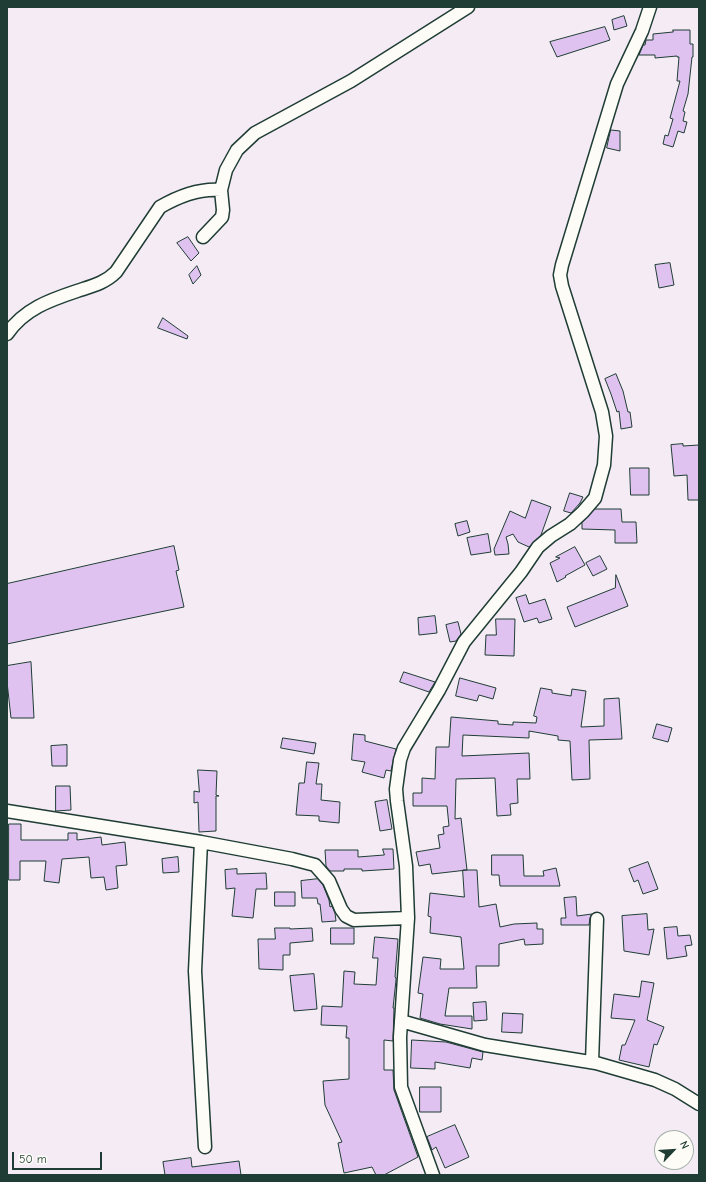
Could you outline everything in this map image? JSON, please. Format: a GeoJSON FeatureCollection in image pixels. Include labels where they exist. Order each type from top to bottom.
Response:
{"type":"FeatureCollection","features":[{"type":"Feature","properties":{"kind":"street"},"geometry":{"type":"LineString","coordinates":[[203,237],[222,217],[223,210],[221,190],[226,170],[237,150],[255,133],[352,81],[468,7]]}},
{"type":"Feature","properties":{"kind":"street"},"geometry":{"type":"LineString","coordinates":[[433,1175],[401,1087],[400,1037],[408,918],[406,866],[396,789],[400,760],[404,748],[439,690],[464,642],[521,572],[538,548],[551,536],[570,524],[584,512],[594,498],[604,465],[606,436],[602,412],[562,286],[560,275],[617,84],[642,31],[650,7]]}},
{"type":"Feature","properties":{"kind":"street"},"geometry":{"type":"LineString","coordinates":[[7,334],[17,321],[33,309],[50,300],[97,285],[110,277],[116,272],[160,207],[168,202],[198,191],[209,189],[221,190]]}},
{"type":"Feature","properties":{"kind":"street"},"geometry":{"type":"LineString","coordinates":[[7,811],[292,858],[315,865],[329,881],[341,909],[346,916],[354,920],[408,918]]}},
{"type":"Feature","properties":{"kind":"street"},"geometry":{"type":"LineString","coordinates":[[202,842],[195,971],[205,1147]]}},
{"type":"Feature","properties":{"kind":"street"},"geometry":{"type":"LineString","coordinates":[[592,1062],[597,919]]}},
{"type":"Feature","properties":{"kind":"street"},"geometry":{"type":"LineString","coordinates":[[401,1021],[485,1045],[592,1062],[655,1080],[675,1089],[699,1104]]}},
{"type":"Feature","properties":{"kind":"building"},"geometry":{"type":"Polygon","coordinates":[[[624,16],[627,26],[614,30],[612,20],[624,16]]]}},
{"type":"Feature","properties":{"kind":"building"},"geometry":{"type":"Polygon","coordinates":[[[605,27],[610,40],[557,57],[550,42],[605,27]]]}},
{"type":"Feature","properties":{"kind":"building"},"geometry":{"type":"Polygon","coordinates":[[[673,30],[690,30],[690,44],[693,44],[693,57],[688,94],[683,111],[685,112],[683,121],[687,122],[684,133],[678,131],[673,147],[663,144],[665,135],[668,136],[673,119],[670,118],[680,81],[677,81],[679,57],[655,58],[655,55],[639,55],[643,45],[645,45],[646,40],[653,40],[653,34],[673,32],[673,30]]]}},
{"type":"Feature","properties":{"kind":"building"},"geometry":{"type":"Polygon","coordinates":[[[611,130],[620,131],[620,151],[607,148],[611,130]]]}},
{"type":"Feature","properties":{"kind":"building"},"geometry":{"type":"Polygon","coordinates":[[[188,237],[199,253],[191,261],[177,243],[188,237]]]}},
{"type":"Feature","properties":{"kind":"building"},"geometry":{"type":"Polygon","coordinates":[[[670,263],[674,285],[659,288],[655,265],[670,263]]]}},
{"type":"Feature","properties":{"kind":"building"},"geometry":{"type":"Polygon","coordinates":[[[197,266],[201,275],[193,284],[189,275],[197,266]]]}},
{"type":"Feature","properties":{"kind":"building"},"geometry":{"type":"Polygon","coordinates":[[[163,318],[188,336],[187,339],[158,328],[163,318]]]}},
{"type":"Feature","properties":{"kind":"building"},"geometry":{"type":"Polygon","coordinates":[[[616,374],[623,391],[628,412],[630,412],[632,427],[621,429],[619,411],[617,412],[605,379],[616,374]]]}},
{"type":"Feature","properties":{"kind":"building"},"geometry":{"type":"Polygon","coordinates":[[[683,444],[683,446],[699,445],[699,500],[688,500],[687,475],[674,476],[671,445],[683,444]]]}},
{"type":"Feature","properties":{"kind":"building"},"geometry":{"type":"Polygon","coordinates":[[[630,468],[649,468],[649,495],[631,495],[630,468]]]}},
{"type":"Feature","properties":{"kind":"building"},"geometry":{"type":"Polygon","coordinates":[[[570,493],[583,497],[571,513],[564,511],[570,493]]]}},
{"type":"Feature","properties":{"kind":"building"},"geometry":{"type":"Polygon","coordinates":[[[532,500],[551,507],[541,535],[529,547],[518,542],[513,534],[506,537],[509,554],[495,555],[494,549],[510,511],[525,518],[532,500]]]}},
{"type":"Feature","properties":{"kind":"building"},"geometry":{"type":"Polygon","coordinates":[[[595,509],[621,509],[622,522],[636,522],[637,543],[615,543],[615,530],[582,529],[582,523],[595,509]]]}},
{"type":"Feature","properties":{"kind":"building"},"geometry":{"type":"Polygon","coordinates":[[[467,521],[470,532],[458,536],[455,524],[467,521]]]}},
{"type":"Feature","properties":{"kind":"building"},"geometry":{"type":"Polygon","coordinates":[[[488,534],[491,552],[471,555],[467,538],[488,534]]]}},
{"type":"Feature","properties":{"kind":"building"},"geometry":{"type":"Polygon","coordinates":[[[174,546],[179,570],[176,571],[184,607],[7,644],[7,584],[174,546]]]}},
{"type":"Feature","properties":{"kind":"building"},"geometry":{"type":"Polygon","coordinates":[[[575,547],[585,565],[557,582],[550,563],[560,558],[556,557],[575,547]]]}},
{"type":"Feature","properties":{"kind":"building"},"geometry":{"type":"Polygon","coordinates":[[[600,556],[607,569],[593,576],[586,563],[600,556]]]}},
{"type":"Feature","properties":{"kind":"building"},"geometry":{"type":"Polygon","coordinates":[[[616,575],[628,606],[575,627],[567,607],[615,588],[616,575]]]}},
{"type":"Feature","properties":{"kind":"building"},"geometry":{"type":"Polygon","coordinates":[[[526,595],[529,604],[545,599],[552,619],[539,623],[537,618],[524,622],[516,598],[526,595]]]}},
{"type":"Feature","properties":{"kind":"building"},"geometry":{"type":"Polygon","coordinates":[[[435,616],[437,633],[419,635],[418,618],[435,616]]]}},
{"type":"Feature","properties":{"kind":"building"},"geometry":{"type":"Polygon","coordinates":[[[496,619],[515,619],[514,656],[485,655],[486,635],[496,635],[496,619]]]}},
{"type":"Feature","properties":{"kind":"building"},"geometry":{"type":"Polygon","coordinates":[[[458,622],[461,634],[456,641],[450,642],[446,625],[458,622]]]}},
{"type":"Feature","properties":{"kind":"building"},"geometry":{"type":"Polygon","coordinates":[[[31,662],[34,718],[11,718],[7,682],[7,666],[31,662]]]}},
{"type":"Feature","properties":{"kind":"building"},"geometry":{"type":"Polygon","coordinates":[[[404,672],[435,682],[429,692],[400,682],[404,672]]]}},
{"type":"Feature","properties":{"kind":"building"},"geometry":{"type":"Polygon","coordinates":[[[460,678],[496,688],[493,699],[479,695],[477,701],[456,696],[460,678]]]}},
{"type":"Feature","properties":{"kind":"building"},"geometry":{"type":"Polygon","coordinates":[[[541,688],[552,690],[552,693],[571,696],[572,689],[586,691],[581,727],[604,726],[604,699],[619,698],[622,739],[589,740],[590,779],[572,780],[570,741],[558,740],[558,736],[529,731],[529,738],[463,735],[462,756],[529,753],[530,779],[517,779],[518,803],[510,804],[511,815],[497,816],[495,778],[456,779],[455,819],[461,818],[467,870],[432,874],[430,864],[419,866],[416,852],[440,848],[438,835],[444,834],[443,827],[449,826],[447,806],[413,806],[413,793],[422,793],[422,778],[435,779],[436,747],[449,747],[451,717],[498,721],[498,724],[513,725],[513,722],[536,723],[537,717],[534,716],[541,688]]]}},
{"type":"Feature","properties":{"kind":"building"},"geometry":{"type":"Polygon","coordinates":[[[657,724],[672,728],[668,742],[653,738],[657,724]]]}},
{"type":"Feature","properties":{"kind":"building"},"geometry":{"type":"Polygon","coordinates":[[[354,734],[365,735],[365,741],[396,749],[391,771],[386,770],[384,778],[362,772],[365,762],[352,760],[354,734]]]}},
{"type":"Feature","properties":{"kind":"building"},"geometry":{"type":"Polygon","coordinates":[[[283,738],[316,743],[314,754],[281,748],[283,738]]]}},
{"type":"Feature","properties":{"kind":"building"},"geometry":{"type":"Polygon","coordinates":[[[67,745],[67,766],[52,766],[51,746],[67,745]]]}},
{"type":"Feature","properties":{"kind":"building"},"geometry":{"type":"Polygon","coordinates":[[[307,762],[319,763],[316,784],[322,784],[321,800],[340,802],[339,823],[319,821],[319,816],[296,815],[299,783],[304,783],[307,762]]]}},
{"type":"Feature","properties":{"kind":"building"},"geometry":{"type":"Polygon","coordinates":[[[198,770],[217,771],[216,795],[219,796],[216,796],[216,831],[199,832],[198,802],[194,803],[194,791],[199,792],[198,770]]]}},
{"type":"Feature","properties":{"kind":"building"},"geometry":{"type":"Polygon","coordinates":[[[56,786],[70,786],[71,810],[56,811],[56,786]]]}},
{"type":"Feature","properties":{"kind":"building"},"geometry":{"type":"Polygon","coordinates":[[[387,800],[392,829],[380,831],[375,802],[387,800]]]}},
{"type":"Feature","properties":{"kind":"building"},"geometry":{"type":"Polygon","coordinates":[[[9,824],[21,824],[21,840],[68,840],[68,833],[77,833],[77,840],[101,837],[102,845],[125,842],[127,865],[116,866],[118,888],[106,890],[104,877],[91,878],[89,857],[62,859],[59,883],[44,881],[46,861],[20,861],[20,880],[9,880],[9,824]]]}},
{"type":"Feature","properties":{"kind":"building"},"geometry":{"type":"Polygon","coordinates":[[[383,849],[393,849],[394,869],[362,871],[362,869],[344,869],[344,871],[330,871],[326,866],[325,850],[358,850],[358,857],[384,855],[383,849]]]}},
{"type":"Feature","properties":{"kind":"building"},"geometry":{"type":"Polygon","coordinates":[[[492,855],[523,855],[524,876],[544,876],[543,871],[556,868],[560,886],[500,886],[499,875],[492,875],[492,855]]]}},
{"type":"Feature","properties":{"kind":"building"},"geometry":{"type":"Polygon","coordinates":[[[178,857],[179,872],[163,873],[162,859],[178,857]]]}},
{"type":"Feature","properties":{"kind":"building"},"geometry":{"type":"Polygon","coordinates":[[[648,862],[658,889],[643,894],[638,880],[634,882],[629,869],[648,862]]]}},
{"type":"Feature","properties":{"kind":"building"},"geometry":{"type":"Polygon","coordinates":[[[237,869],[237,874],[266,873],[267,889],[256,889],[253,918],[232,916],[235,888],[226,889],[225,870],[237,869]]]}},
{"type":"Feature","properties":{"kind":"building"},"geometry":{"type":"Polygon","coordinates":[[[463,870],[477,870],[479,907],[496,904],[500,927],[514,924],[537,923],[537,929],[543,929],[543,944],[525,945],[524,939],[499,944],[499,966],[476,966],[477,988],[449,988],[445,1016],[472,1016],[472,1029],[440,1024],[420,1018],[423,994],[418,993],[423,957],[441,959],[440,969],[464,969],[461,937],[430,933],[431,917],[428,916],[430,893],[464,897],[463,870]]]}},
{"type":"Feature","properties":{"kind":"building"},"geometry":{"type":"Polygon","coordinates":[[[318,879],[323,885],[330,907],[332,906],[335,913],[336,921],[322,922],[320,904],[318,904],[317,898],[302,898],[301,881],[318,879]]]}},
{"type":"Feature","properties":{"kind":"building"},"geometry":{"type":"Polygon","coordinates":[[[275,892],[295,892],[295,906],[275,906],[275,892]]]}},
{"type":"Feature","properties":{"kind":"building"},"geometry":{"type":"Polygon","coordinates":[[[576,897],[577,916],[592,914],[589,925],[561,925],[561,918],[566,918],[564,898],[576,897]]]}},
{"type":"Feature","properties":{"kind":"building"},"geometry":{"type":"Polygon","coordinates":[[[647,914],[648,930],[654,929],[649,955],[624,951],[622,916],[647,914]]]}},
{"type":"Feature","properties":{"kind":"building"},"geometry":{"type":"Polygon","coordinates":[[[677,927],[678,936],[690,935],[692,945],[685,946],[687,956],[667,959],[664,928],[677,927]]]}},
{"type":"Feature","properties":{"kind":"building"},"geometry":{"type":"Polygon","coordinates":[[[275,928],[312,928],[313,941],[290,943],[290,955],[283,955],[283,970],[259,969],[258,939],[275,939],[275,928]]]}},
{"type":"Feature","properties":{"kind":"building"},"geometry":{"type":"Polygon","coordinates":[[[331,928],[354,928],[354,944],[331,944],[331,928]]]}},
{"type":"Feature","properties":{"kind":"building"},"geometry":{"type":"Polygon","coordinates":[[[375,937],[398,939],[393,1008],[393,1041],[384,1040],[384,1070],[393,1070],[394,1090],[418,1157],[384,1175],[376,1175],[372,1167],[344,1173],[338,1143],[342,1142],[325,1105],[323,1081],[349,1079],[349,1038],[346,1038],[347,1026],[321,1025],[322,1006],[342,1007],[344,971],[355,972],[354,984],[376,985],[378,958],[373,958],[375,937]]]}},
{"type":"Feature","properties":{"kind":"building"},"geometry":{"type":"Polygon","coordinates":[[[314,974],[317,1009],[294,1011],[290,976],[314,974]]]}},
{"type":"Feature","properties":{"kind":"building"},"geometry":{"type":"Polygon","coordinates":[[[642,981],[654,983],[647,1020],[664,1027],[657,1045],[654,1044],[649,1067],[619,1060],[622,1045],[625,1045],[635,1020],[611,1018],[614,994],[639,997],[642,981]]]}},
{"type":"Feature","properties":{"kind":"building"},"geometry":{"type":"Polygon","coordinates":[[[486,1002],[487,1020],[474,1021],[473,1003],[486,1002]]]}},
{"type":"Feature","properties":{"kind":"building"},"geometry":{"type":"Polygon","coordinates":[[[503,1013],[523,1014],[522,1033],[502,1032],[503,1013]]]}},
{"type":"Feature","properties":{"kind":"building"},"geometry":{"type":"Polygon","coordinates":[[[412,1040],[446,1042],[483,1052],[482,1060],[472,1058],[470,1068],[435,1062],[435,1069],[411,1068],[412,1040]]]}},
{"type":"Feature","properties":{"kind":"building"},"geometry":{"type":"Polygon","coordinates":[[[420,1087],[441,1087],[441,1112],[420,1112],[420,1087]]]}},
{"type":"Feature","properties":{"kind":"building"},"geometry":{"type":"Polygon","coordinates":[[[455,1125],[469,1157],[445,1168],[436,1147],[432,1150],[427,1137],[455,1125]]]}},
{"type":"Feature","properties":{"kind":"building"},"geometry":{"type":"Polygon","coordinates":[[[191,1158],[192,1167],[239,1161],[241,1175],[165,1175],[163,1162],[191,1158]]]}}]}
